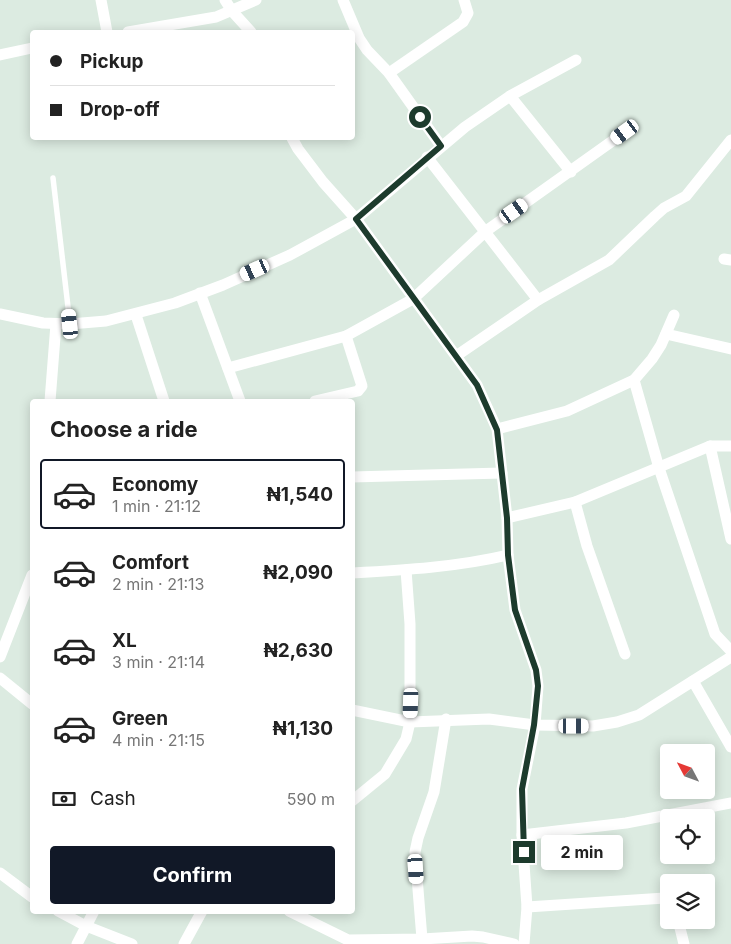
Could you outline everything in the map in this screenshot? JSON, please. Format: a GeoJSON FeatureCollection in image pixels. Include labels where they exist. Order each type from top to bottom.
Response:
{"type":"FeatureCollection","features":[{"type":"Feature","properties":{"kind":"street"},"geometry":{"type":"LineString","coordinates":[[101,0],[107,30]]}},
{"type":"Feature","properties":{"kind":"street"},"geometry":{"type":"LineString","coordinates":[[225,0],[249,30]]}},
{"type":"Feature","properties":{"kind":"street"},"geometry":{"type":"LineString","coordinates":[[139,30],[216,16],[256,0]]}},
{"type":"Feature","properties":{"kind":"street"},"geometry":{"type":"LineString","coordinates":[[343,0],[359,38],[367,50],[389,73],[441,146]]}},
{"type":"Feature","properties":{"kind":"street"},"geometry":{"type":"LineString","coordinates":[[389,73],[463,22],[468,13],[464,0]]}},
{"type":"Feature","properties":{"kind":"street"},"geometry":{"type":"LineString","coordinates":[[0,55],[30,48]]}},
{"type":"Feature","properties":{"kind":"street"},"geometry":{"type":"LineString","coordinates":[[0,314],[56,324],[106,321],[175,303],[223,285],[290,255],[356,219],[465,126],[510,96],[576,60]]}},
{"type":"Feature","properties":{"kind":"street"},"geometry":{"type":"LineString","coordinates":[[510,96],[571,172]]}},
{"type":"Feature","properties":{"kind":"street"},"geometry":{"type":"LineString","coordinates":[[228,368],[346,336],[413,299],[486,231],[625,132]]}},
{"type":"Feature","properties":{"kind":"street"},"geometry":{"type":"LineString","coordinates":[[293,140],[323,182],[356,219],[477,385],[497,430],[515,610],[536,670],[537,678],[538,700],[522,789],[522,836],[527,907],[524,944]]}},
{"type":"Feature","properties":{"kind":"street"},"geometry":{"type":"LineString","coordinates":[[456,356],[538,300],[609,260],[664,208],[686,196],[731,140]]}},
{"type":"Feature","properties":{"kind":"street"},"geometry":{"type":"LineString","coordinates":[[427,157],[538,300]]}},
{"type":"Feature","properties":{"kind":"street"},"geometry":{"type":"LineString","coordinates":[[200,293],[239,399]]}},
{"type":"Feature","properties":{"kind":"street"},"geometry":{"type":"LineString","coordinates":[[136,314],[163,399]]}},
{"type":"Feature","properties":{"kind":"street"},"geometry":{"type":"LineString","coordinates":[[497,430],[566,411],[634,380],[652,358],[666,334],[674,315]]}},
{"type":"Feature","properties":{"kind":"street"},"geometry":{"type":"LineString","coordinates":[[50,399],[56,324]]}},
{"type":"Feature","properties":{"kind":"street"},"geometry":{"type":"LineString","coordinates":[[666,334],[731,349]]}},
{"type":"Feature","properties":{"kind":"street"},"geometry":{"type":"LineString","coordinates":[[323,399],[358,390],[362,386],[346,336]]}},
{"type":"Feature","properties":{"kind":"street"},"geometry":{"type":"LineString","coordinates":[[634,380],[659,468],[715,634],[731,651]]}},
{"type":"Feature","properties":{"kind":"street"},"geometry":{"type":"LineString","coordinates":[[710,446],[731,539]]}},
{"type":"Feature","properties":{"kind":"street"},"geometry":{"type":"LineString","coordinates":[[507,518],[575,502],[710,446],[731,446]]}},
{"type":"Feature","properties":{"kind":"street"},"geometry":{"type":"LineString","coordinates":[[355,478],[502,473]]}},
{"type":"Feature","properties":{"kind":"street"},"geometry":{"type":"LineString","coordinates":[[575,502],[587,546],[625,654]]}},
{"type":"Feature","properties":{"kind":"street"},"geometry":{"type":"LineString","coordinates":[[355,573],[406,570],[508,555]]}},
{"type":"Feature","properties":{"kind":"street"},"geometry":{"type":"LineString","coordinates":[[355,799],[385,774],[406,739],[410,722],[410,624],[406,570]]}},
{"type":"Feature","properties":{"kind":"street"},"geometry":{"type":"LineString","coordinates":[[0,657],[30,580]]}},
{"type":"Feature","properties":{"kind":"street"},"geometry":{"type":"LineString","coordinates":[[355,711],[410,722],[446,719],[489,719],[534,725],[593,726],[617,722],[639,715],[731,657]]}},
{"type":"Feature","properties":{"kind":"street"},"geometry":{"type":"LineString","coordinates":[[0,678],[30,702]]}},
{"type":"Feature","properties":{"kind":"street"},"geometry":{"type":"LineString","coordinates":[[693,681],[731,747]]}},
{"type":"Feature","properties":{"kind":"street"},"geometry":{"type":"LineString","coordinates":[[422,939],[415,852],[434,792],[446,719]]}},
{"type":"Feature","properties":{"kind":"street"},"geometry":{"type":"LineString","coordinates":[[522,836],[626,823],[731,803]]}},
{"type":"Feature","properties":{"kind":"street"},"geometry":{"type":"LineString","coordinates":[[0,873],[30,896]]}},
{"type":"Feature","properties":{"kind":"street"},"geometry":{"type":"LineString","coordinates":[[527,907],[660,898]]}},
{"type":"Feature","properties":{"kind":"street"},"geometry":{"type":"LineString","coordinates":[[64,914],[86,926],[132,944]]}},
{"type":"Feature","properties":{"kind":"street"},"geometry":{"type":"LineString","coordinates":[[77,944],[92,914]]}},
{"type":"Feature","properties":{"kind":"street"},"geometry":{"type":"LineString","coordinates":[[184,944],[200,914]]}},
{"type":"Feature","properties":{"kind":"street"},"geometry":{"type":"LineString","coordinates":[[294,914],[343,941],[472,936],[514,944]]}},
{"type":"Feature","properties":{"kind":"street"},"geometry":{"type":"LineString","coordinates":[[680,929],[684,944]]}},
{"type":"Feature","properties":{"kind":"lane"},"geometry":{"type":"LineString","coordinates":[[53,178],[70,324]]}},
{"type":"Feature","properties":{"kind":"route"},"geometry":{"type":"LineString","coordinates":[[420,117],[441,146],[356,219],[477,385],[497,430],[515,610],[536,670],[538,686],[538,700],[522,789],[524,852]]}}]}
